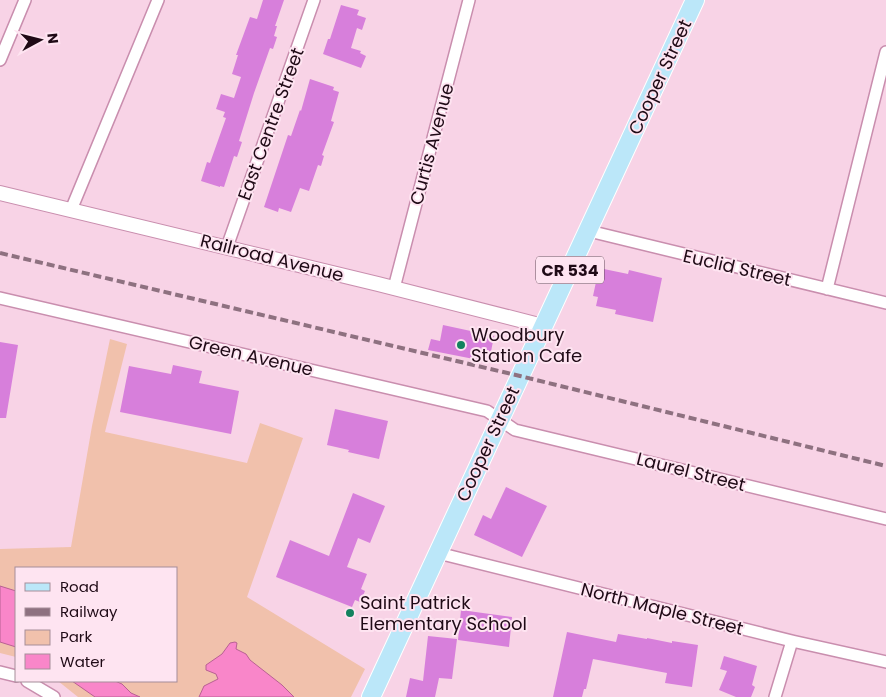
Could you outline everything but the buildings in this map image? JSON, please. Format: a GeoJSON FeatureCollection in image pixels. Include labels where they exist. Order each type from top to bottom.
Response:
{"type":"FeatureCollection","features":[{"type":"Feature","properties":{"kind":"main road","name":"Cooper Street"},"geometry":{"type":"LineString","coordinates":[[371,697],[695,0]]}},
{"type":"Feature","properties":{"kind":"street"},"geometry":{"type":"LineString","coordinates":[[0,60],[25,0]]}},
{"type":"Feature","properties":{"kind":"street"},"geometry":{"type":"LineString","coordinates":[[71,210],[158,0]]}},
{"type":"Feature","properties":{"kind":"street","name":"East Centre Street"},"geometry":{"type":"LineString","coordinates":[[227,247],[314,0]]}},
{"type":"Feature","properties":{"kind":"street","name":"Curtis Avenue"},"geometry":{"type":"LineString","coordinates":[[394,288],[469,0]]}},
{"type":"Feature","properties":{"kind":"street"},"geometry":{"type":"LineString","coordinates":[[826,289],[886,52]]}},
{"type":"Feature","properties":{"kind":"street","name":"Railroad Avenue"},"geometry":{"type":"LineString","coordinates":[[0,193],[227,247],[543,326]]}},
{"type":"Feature","properties":{"kind":"street","name":"Euclid Street"},"geometry":{"type":"LineString","coordinates":[[589,231],[886,303]]}},
{"type":"Feature","properties":{"kind":"street","name":"Green Avenue"},"geometry":{"type":"LineString","coordinates":[[0,298],[487,411],[499,419]]}},
{"type":"Feature","properties":{"kind":"street","name":"Laurel Street"},"geometry":{"type":"LineString","coordinates":[[499,419],[515,430],[886,519]]}},
{"type":"Feature","properties":{"kind":"street","name":"North Maple Street"},"geometry":{"type":"LineString","coordinates":[[438,553],[792,641],[886,662]]}},
{"type":"Feature","properties":{"kind":"street"},"geometry":{"type":"LineString","coordinates":[[776,697],[792,641]]}},
{"type":"Feature","properties":{"kind":"street"},"geometry":{"type":"LineString","coordinates":[[0,672],[15,676]]}},
{"type":"Feature","properties":{"kind":"street"},"geometry":{"type":"LineString","coordinates":[[29,682],[54,697]]}},
{"type":"Feature","properties":{"kind":"green space"},"geometry":{"type":"Polygon","coordinates":[[[110,339],[127,344],[105,432],[247,463],[260,423],[303,438],[247,597],[365,669],[351,697],[78,697],[59,682],[178,682],[178,567],[15,567],[15,657],[0,653],[0,549],[71,547],[92,426],[110,339]]]}},
{"type":"Feature","properties":{"kind":"water"},"geometry":{"type":"Polygon","coordinates":[[[0,586],[15,591],[15,647],[0,642],[0,586]]]}},
{"type":"Feature","properties":{"kind":"water"},"geometry":{"type":"Polygon","coordinates":[[[230,643],[237,643],[236,649],[246,654],[250,660],[294,697],[199,697],[204,686],[218,679],[216,674],[206,670],[206,665],[222,654],[230,643]]]}},
{"type":"Feature","properties":{"kind":"water"},"geometry":{"type":"Polygon","coordinates":[[[73,682],[117,682],[131,693],[140,697],[95,697],[73,682]]]}},
{"type":"Feature","properties":{"kind":"railway"},"geometry":{"type":"LineString","coordinates":[[0,253],[520,376],[886,466]]}},
{"type":"Feature","properties":{"kind":"place","name":"Woodbury Station Cafe"},"geometry":{"type":"Point","coordinates":[461,345]}},
{"type":"Feature","properties":{"kind":"place","name":"Saint Patrick Elementary School"},"geometry":{"type":"Point","coordinates":[350,613]}}]}
